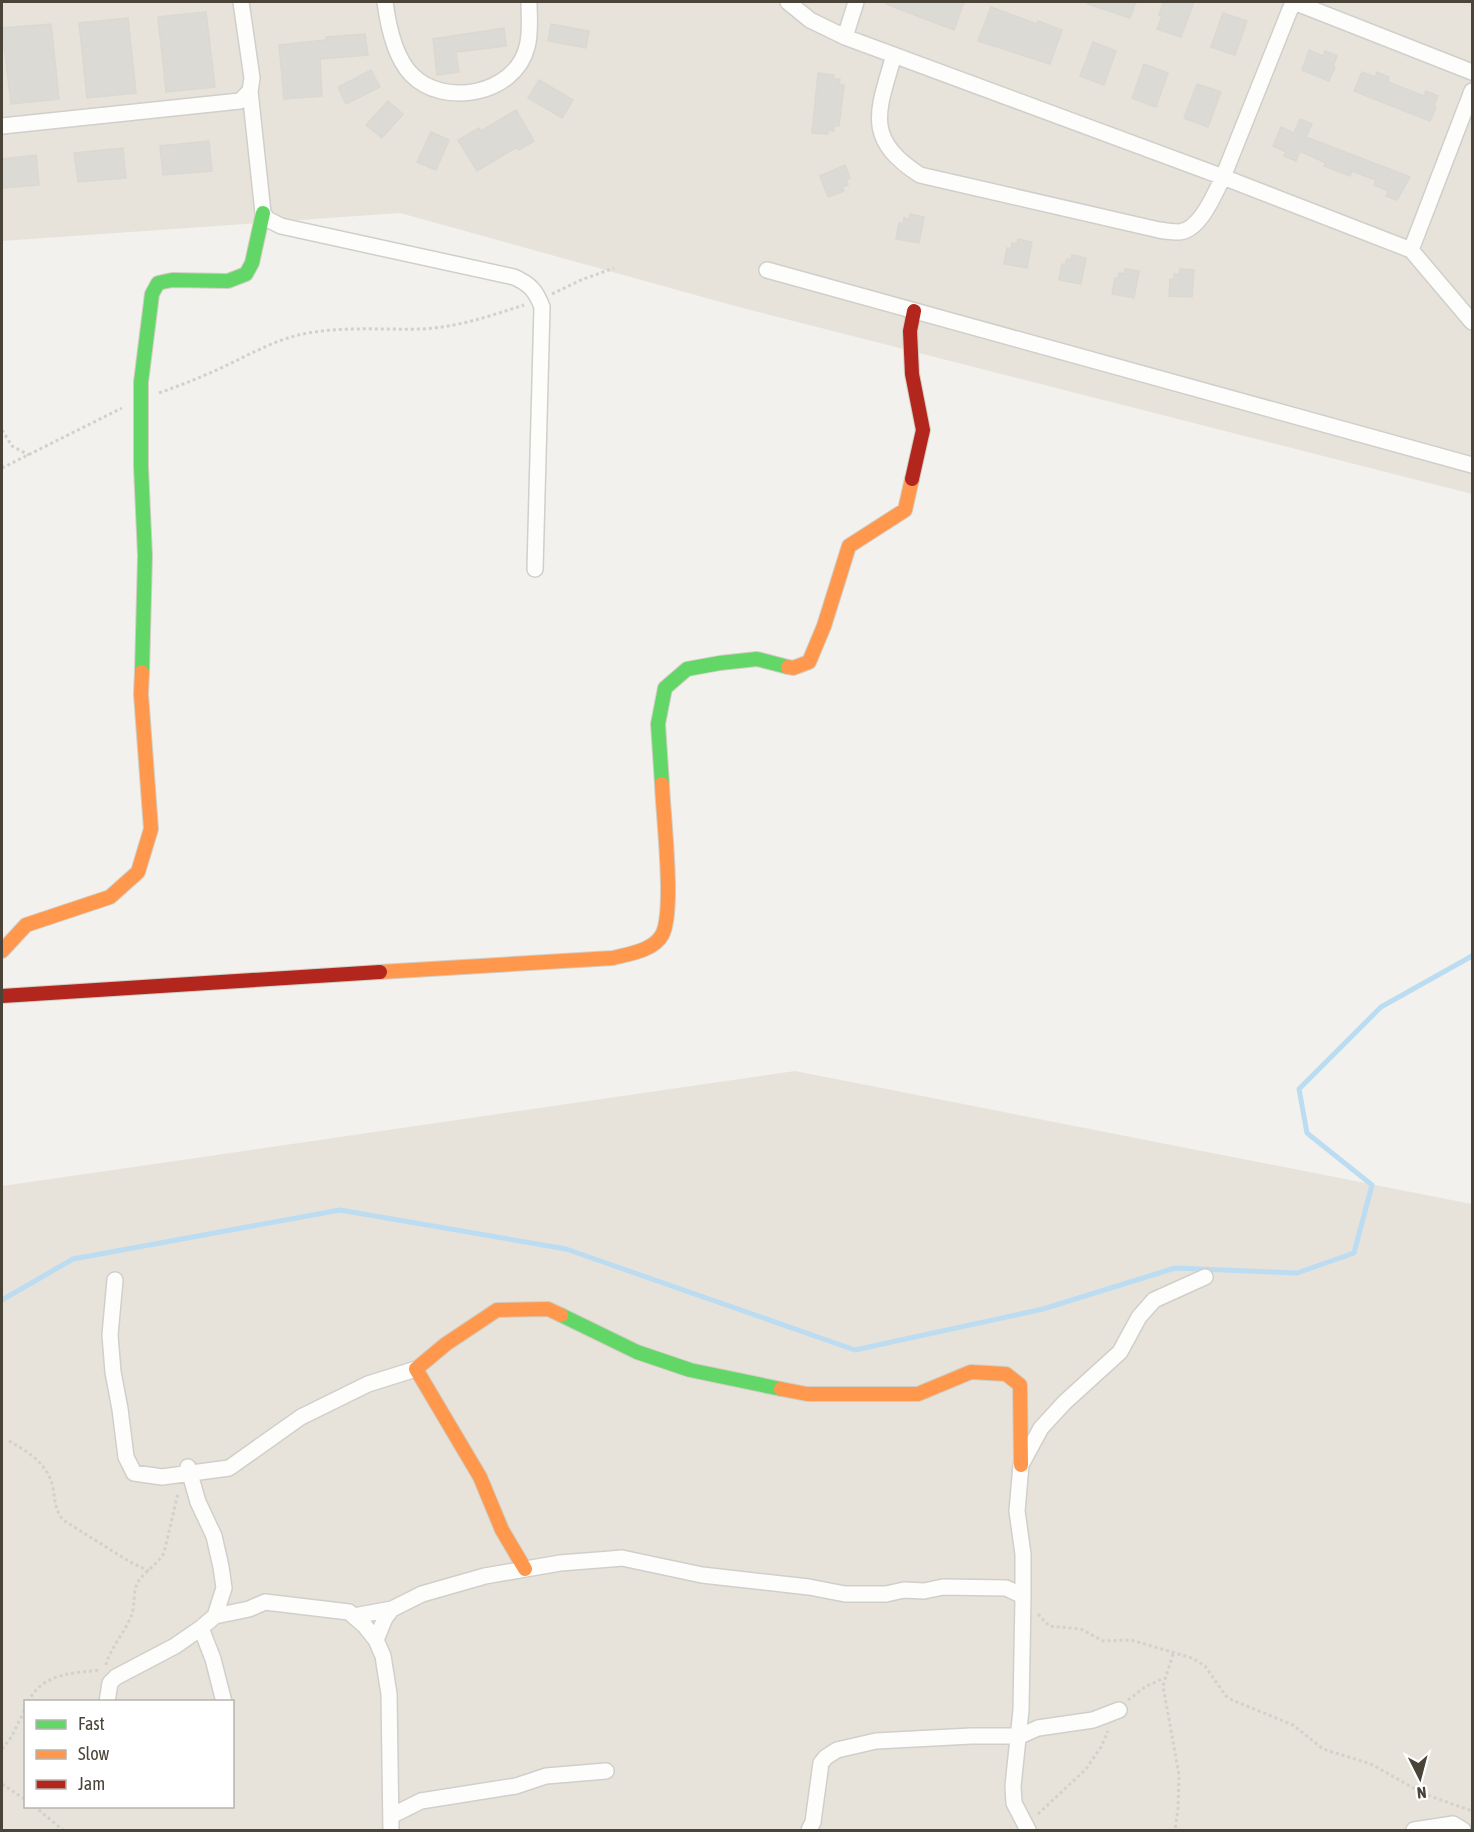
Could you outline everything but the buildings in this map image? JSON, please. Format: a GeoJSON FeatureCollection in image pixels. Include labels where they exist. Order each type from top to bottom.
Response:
{"type":"FeatureCollection","features":[{"type":"Feature","properties":{"kind":"street"},"geometry":{"type":"LineString","coordinates":[[2,951],[26,925],[110,897],[138,872],[152,829],[141,693],[145,556],[141,400],[152,294],[158,283],[172,280],[228,281],[246,274],[252,263],[263,213],[250,91],[252,78],[241,2]]}},
{"type":"Feature","properties":{"kind":"street"},"geometry":{"type":"LineString","coordinates":[[385,2],[394,45],[410,74],[434,91],[462,94],[481,91],[517,68],[527,48],[529,2]]}},
{"type":"Feature","properties":{"kind":"street"},"geometry":{"type":"LineString","coordinates":[[788,2],[810,20],[845,37],[1223,177],[1411,250],[1473,322]]}},
{"type":"Feature","properties":{"kind":"street"},"geometry":{"type":"LineString","coordinates":[[845,37],[856,2]]}},
{"type":"Feature","properties":{"kind":"street"},"geometry":{"type":"LineString","coordinates":[[894,55],[878,114],[880,132],[902,163],[920,175],[1159,230],[1181,232],[1194,225],[1209,207],[1293,2],[1473,72]]}},
{"type":"Feature","properties":{"kind":"street"},"geometry":{"type":"LineString","coordinates":[[2,126],[227,104],[240,101],[250,91]]}},
{"type":"Feature","properties":{"kind":"street"},"geometry":{"type":"LineString","coordinates":[[1411,250],[1473,91]]}},
{"type":"Feature","properties":{"kind":"street"},"geometry":{"type":"LineString","coordinates":[[263,213],[267,219],[281,226],[514,277],[526,282],[536,291],[542,307],[535,569]]}},
{"type":"Feature","properties":{"kind":"street"},"geometry":{"type":"LineString","coordinates":[[767,270],[1473,465]]}},
{"type":"Feature","properties":{"kind":"street"},"geometry":{"type":"LineString","coordinates":[[2,996],[613,958],[648,948],[662,936],[669,907],[658,724],[665,688],[687,669],[720,663],[757,659],[794,668],[809,662],[824,626],[849,546],[905,510],[923,430],[912,374],[910,331],[914,310]]}},
{"type":"Feature","properties":{"kind":"street"},"geometry":{"type":"LineString","coordinates":[[1022,1465],[1041,1428],[1065,1402],[1120,1352],[1138,1317],[1154,1300],[1205,1277]]}},
{"type":"Feature","properties":{"kind":"street"},"geometry":{"type":"LineString","coordinates":[[115,1280],[110,1335],[113,1372],[126,1457],[134,1473],[162,1477],[188,1470],[229,1468],[301,1417],[369,1384],[416,1369],[446,1344],[497,1310],[548,1309],[637,1352],[690,1370],[807,1394],[918,1394],[971,1372],[1006,1374],[1020,1386],[1022,1465],[1017,1511],[1023,1554],[1023,1596],[1020,1736],[1014,1761],[1013,1786],[1014,1803],[1026,1826]]}},
{"type":"Feature","properties":{"kind":"street"},"geometry":{"type":"LineString","coordinates":[[416,1369],[480,1477],[502,1530],[525,1569]]}},
{"type":"Feature","properties":{"kind":"street"},"geometry":{"type":"LineString","coordinates":[[188,1470],[198,1502],[213,1536],[221,1567],[224,1588],[215,1616]]}},
{"type":"Feature","properties":{"kind":"street"},"geometry":{"type":"LineString","coordinates":[[354,1616],[392,1609],[422,1594],[485,1576],[560,1563],[622,1558],[702,1575],[809,1587],[844,1594],[886,1594],[904,1590],[924,1591],[954,1587],[1006,1588],[1023,1596]]}},
{"type":"Feature","properties":{"kind":"street"},"geometry":{"type":"LineString","coordinates":[[107,1700],[110,1683],[116,1677],[175,1646],[215,1616],[249,1609],[265,1602],[349,1612],[376,1640],[383,1656],[389,1694],[391,1823]]}},
{"type":"Feature","properties":{"kind":"street"},"geometry":{"type":"LineString","coordinates":[[376,1640],[385,1618],[392,1609]]}},
{"type":"Feature","properties":{"kind":"street"},"geometry":{"type":"LineString","coordinates":[[201,1628],[213,1659],[224,1700]]}},
{"type":"Feature","properties":{"kind":"street"},"geometry":{"type":"LineString","coordinates":[[809,1830],[813,1822],[821,1763],[826,1756],[837,1749],[876,1741],[1020,1736],[1052,1724],[1093,1720],[1119,1710]]}},
{"type":"Feature","properties":{"kind":"street"},"geometry":{"type":"LineString","coordinates":[[391,1823],[422,1801],[516,1786],[546,1776],[606,1771]]}},
{"type":"Feature","properties":{"kind":"street"},"geometry":{"type":"LineString","coordinates":[[1414,1830],[1453,1824],[1463,1830]]}},
{"type":"Feature","properties":{"kind":"path"},"geometry":{"type":"LineString","coordinates":[[2,468],[92,422],[141,400],[190,382],[276,342],[302,334],[336,329],[450,327],[539,300],[581,280],[614,268]]}},
{"type":"Feature","properties":{"kind":"path"},"geometry":{"type":"LineString","coordinates":[[2,430],[12,446],[29,455]]}},
{"type":"Feature","properties":{"kind":"path"},"geometry":{"type":"LineString","coordinates":[[9,1441],[29,1453],[43,1466],[53,1488],[56,1509],[63,1520],[130,1562],[149,1571]]}},
{"type":"Feature","properties":{"kind":"path"},"geometry":{"type":"LineString","coordinates":[[29,1700],[46,1680],[59,1676],[106,1670],[107,1660],[132,1614],[138,1582],[164,1553],[180,1488],[188,1470]]}},
{"type":"Feature","properties":{"kind":"path"},"geometry":{"type":"LineString","coordinates":[[1023,1596],[1049,1626],[1081,1629],[1103,1641],[1131,1640],[1192,1658],[1205,1666],[1226,1696],[1232,1700],[1293,1725],[1323,1749],[1371,1764],[1424,1794],[1473,1811]]}},
{"type":"Feature","properties":{"kind":"path"},"geometry":{"type":"LineString","coordinates":[[1173,1654],[1164,1678],[1164,1696],[1179,1776],[1175,1830]]}},
{"type":"Feature","properties":{"kind":"path"},"geometry":{"type":"LineString","coordinates":[[1026,1826],[1030,1819],[1086,1769],[1101,1747],[1119,1710],[1131,1696],[1164,1678]]}},
{"type":"Feature","properties":{"kind":"path"},"geometry":{"type":"LineString","coordinates":[[2,1749],[12,1736],[24,1711]]}},
{"type":"Feature","properties":{"kind":"path"},"geometry":{"type":"LineString","coordinates":[[2,1784],[24,1799]]}},
{"type":"Feature","properties":{"kind":"path"},"geometry":{"type":"LineString","coordinates":[[36,1808],[63,1830]]}},
{"type":"Feature","properties":{"kind":"shaded area"},"geometry":{"type":"Polygon","coordinates":[[[2,2],[1472,2],[1472,494],[735,306],[400,213],[2,241],[2,2]]]}},
{"type":"Feature","properties":{"kind":"shaded area"},"geometry":{"type":"Polygon","coordinates":[[[795,1071],[1472,1204],[1472,1830],[2,1830],[2,1186],[795,1071]]]}},
{"type":"Feature","properties":{"kind":"waterway"},"geometry":{"type":"LineString","coordinates":[[2,1300],[73,1259],[340,1210],[566,1249],[855,1350],[1043,1309],[1175,1268],[1297,1273],[1354,1253],[1372,1185],[1307,1133],[1299,1089],[1381,1007],[1472,956]]}},
{"type":"Feature","properties":{"kind":"traffic: fast"},"geometry":{"type":"LineString","coordinates":[[142,672],[145,556],[141,467],[141,382],[152,294],[158,283],[172,280],[228,281],[246,274],[252,263],[263,213]]}},
{"type":"Feature","properties":{"kind":"traffic: fast"},"geometry":{"type":"LineString","coordinates":[[662,784],[658,724],[665,688],[687,669],[720,663],[757,659],[788,667]]}},
{"type":"Feature","properties":{"kind":"traffic: fast"},"geometry":{"type":"LineString","coordinates":[[561,1315],[637,1352],[690,1370],[781,1389]]}},
{"type":"Feature","properties":{"kind":"traffic: slow"},"geometry":{"type":"LineString","coordinates":[[788,667],[793,668],[809,662],[824,626],[849,546],[905,510],[912,479]]}},
{"type":"Feature","properties":{"kind":"traffic: slow"},"geometry":{"type":"LineString","coordinates":[[2,951],[26,925],[110,897],[138,872],[151,829],[141,694],[142,672]]}},
{"type":"Feature","properties":{"kind":"traffic: slow"},"geometry":{"type":"LineString","coordinates":[[380,972],[613,958],[653,945],[662,935],[668,906],[662,784]]}},
{"type":"Feature","properties":{"kind":"traffic: slow"},"geometry":{"type":"LineString","coordinates":[[525,1569],[502,1530],[480,1477],[416,1369],[446,1344],[497,1310],[548,1309],[561,1315]]}},
{"type":"Feature","properties":{"kind":"traffic: slow"},"geometry":{"type":"LineString","coordinates":[[781,1389],[807,1394],[918,1394],[971,1372],[1006,1374],[1020,1385],[1021,1465]]}},
{"type":"Feature","properties":{"kind":"traffic: jam"},"geometry":{"type":"LineString","coordinates":[[912,479],[923,430],[912,374],[910,331],[914,311]]}},
{"type":"Feature","properties":{"kind":"traffic: jam"},"geometry":{"type":"LineString","coordinates":[[2,996],[380,972]]}}]}
